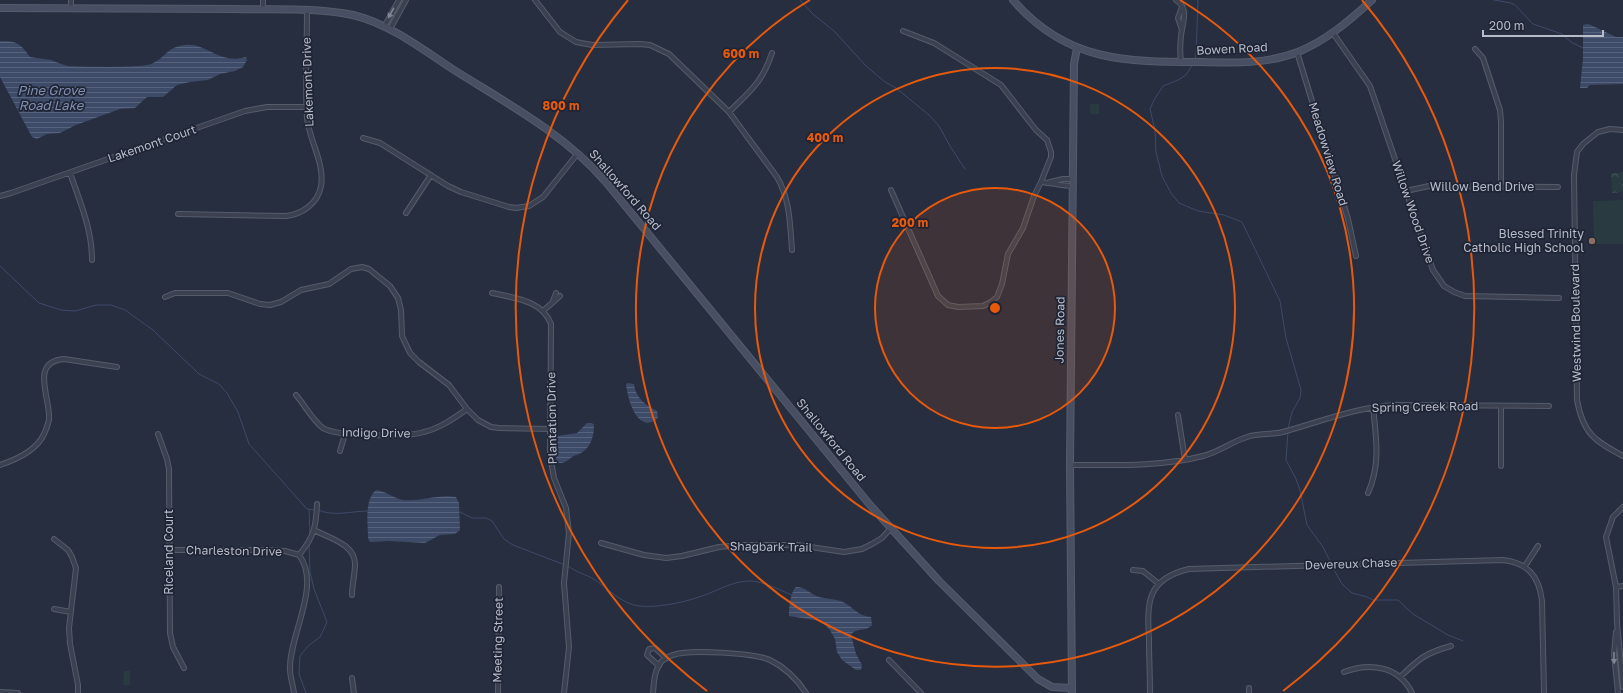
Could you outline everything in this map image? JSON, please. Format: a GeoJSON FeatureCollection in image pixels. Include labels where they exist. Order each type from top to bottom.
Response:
{"type":"FeatureCollection","features":[{"type":"Feature","properties":{"kind":"street"},"geometry":{"type":"LineString","coordinates":[[70,0],[71,8]]}},
{"type":"Feature","properties":{"kind":"street"},"geometry":{"type":"LineString","coordinates":[[263,0],[263,10]]}},
{"type":"Feature","properties":{"kind":"street"},"geometry":{"type":"LineString","coordinates":[[387,28],[399,0]]}},
{"type":"Feature","properties":{"kind":"street"},"geometry":{"type":"LineString","coordinates":[[387,28],[406,0]]}},
{"type":"Feature","properties":{"kind":"street"},"geometry":{"type":"LineString","coordinates":[[535,0],[560,32],[576,42],[592,45],[640,44],[650,46],[669,54],[729,112],[783,187],[788,204],[792,250]]}},
{"type":"Feature","properties":{"kind":"street"},"geometry":{"type":"LineString","coordinates":[[1013,0],[1040,26],[1077,48]]}},
{"type":"Feature","properties":{"kind":"street"},"geometry":{"type":"LineString","coordinates":[[1176,0],[1182,7],[1178,18],[1182,30],[1181,62]]}},
{"type":"Feature","properties":{"kind":"street","name":"Bowen Road"},"geometry":{"type":"LineString","coordinates":[[1077,48],[1117,59],[1181,62],[1253,62],[1297,52],[1316,43],[1333,33],[1372,0]]}},
{"type":"Feature","properties":{"kind":"street","name":"Shallowford Road"},"geometry":{"type":"LineString","coordinates":[[0,8],[307,10],[352,15],[387,28],[545,127],[578,153],[605,181],[890,529],[939,581],[1038,679],[1052,687],[1072,691]]}},
{"type":"Feature","properties":{"kind":"street","name":"Lakemont Drive"},"geometry":{"type":"LineString","coordinates":[[178,214],[286,216],[298,213],[308,207],[318,195],[322,178],[308,127],[307,10]]}},
{"type":"Feature","properties":{"kind":"street"},"geometry":{"type":"LineString","coordinates":[[891,190],[938,296],[943,301],[953,306],[977,307],[991,302],[997,297],[1000,291],[1008,254],[1023,228],[1034,196],[1051,157],[1051,147],[1006,89],[934,42],[903,31]]}},
{"type":"Feature","properties":{"kind":"street","name":"Willow Wood Drive"},"geometry":{"type":"LineString","coordinates":[[1333,33],[1370,86],[1433,270],[1440,281],[1448,289],[1460,295],[1471,297],[1558,298]]}},
{"type":"Feature","properties":{"kind":"street","name":"Jones Road"},"geometry":{"type":"LineString","coordinates":[[1072,691],[1070,465],[1074,64],[1077,48]]}},
{"type":"Feature","properties":{"kind":"street"},"geometry":{"type":"LineString","coordinates":[[1475,49],[1483,58],[1500,110],[1501,186]]}},
{"type":"Feature","properties":{"kind":"street","name":"Meadowview Road"},"geometry":{"type":"LineString","coordinates":[[1297,52],[1348,219],[1356,256]]}},
{"type":"Feature","properties":{"kind":"street"},"geometry":{"type":"LineString","coordinates":[[729,112],[761,79],[767,69],[772,53]]}},
{"type":"Feature","properties":{"kind":"street","name":"Lakemont Court"},"geometry":{"type":"LineString","coordinates":[[0,196],[12,194],[245,111],[267,107],[307,107]]}},
{"type":"Feature","properties":{"kind":"street","name":"Westwind Boulevard"},"geometry":{"type":"LineString","coordinates":[[1623,130],[1610,129],[1598,132],[1583,144],[1577,152],[1574,181],[1577,400],[1579,413],[1594,440],[1623,456]]}},
{"type":"Feature","properties":{"kind":"street"},"geometry":{"type":"LineString","coordinates":[[363,138],[380,143],[448,186],[461,192],[509,207],[523,207],[534,204],[543,197],[578,153]]}},
{"type":"Feature","properties":{"kind":"street"},"geometry":{"type":"LineString","coordinates":[[70,173],[90,228],[92,260]]}},
{"type":"Feature","properties":{"kind":"street"},"geometry":{"type":"LineString","coordinates":[[406,213],[431,175]]}},
{"type":"Feature","properties":{"kind":"street"},"geometry":{"type":"LineString","coordinates":[[1041,182],[1073,179]]}},
{"type":"Feature","properties":{"kind":"street"},"geometry":{"type":"LineString","coordinates":[[1050,182],[1063,186],[1073,186]]}},
{"type":"Feature","properties":{"kind":"street","name":"Willow Bend Drive"},"geometry":{"type":"LineString","coordinates":[[1406,191],[1429,186],[1558,187]]}},
{"type":"Feature","properties":{"kind":"street"},"geometry":{"type":"LineString","coordinates":[[165,297],[174,293],[228,293],[260,304],[274,305],[301,290],[328,284],[351,269],[366,268],[375,273],[390,286],[396,294],[401,305],[402,336],[410,353],[419,362],[450,385],[467,409],[478,420],[491,427],[550,429]]}},
{"type":"Feature","properties":{"kind":"street"},"geometry":{"type":"LineString","coordinates":[[492,293],[531,303],[543,310],[558,294]]}},
{"type":"Feature","properties":{"kind":"street","name":"Plantation Drive"},"geometry":{"type":"LineString","coordinates":[[543,310],[549,319],[552,329],[550,429],[551,467],[566,508],[569,532],[564,583],[568,647],[564,693]]}},
{"type":"Feature","properties":{"kind":"street"},"geometry":{"type":"LineString","coordinates":[[0,465],[33,448],[37,445],[45,433],[49,420],[44,373],[50,363],[64,359],[117,367]]}},
{"type":"Feature","properties":{"kind":"street","name":"Indigo Drive"},"geometry":{"type":"LineString","coordinates":[[296,395],[323,428],[345,434],[422,433],[444,425],[467,409]]}},
{"type":"Feature","properties":{"kind":"street"},"geometry":{"type":"LineString","coordinates":[[1501,406],[1501,466]]}},
{"type":"Feature","properties":{"kind":"street","name":"Spring Creek Road"},"geometry":{"type":"LineString","coordinates":[[1070,465],[1156,463],[1184,460],[1213,453],[1249,436],[1281,433],[1353,411],[1373,407],[1549,406]]}},
{"type":"Feature","properties":{"kind":"street"},"geometry":{"type":"LineString","coordinates":[[1368,493],[1375,476],[1377,458],[1373,407]]}},
{"type":"Feature","properties":{"kind":"street"},"geometry":{"type":"LineString","coordinates":[[1178,415],[1184,460]]}},
{"type":"Feature","properties":{"kind":"street","name":"Riceland Court"},"geometry":{"type":"LineString","coordinates":[[158,434],[168,459],[169,469],[170,633],[173,647],[184,668]]}},
{"type":"Feature","properties":{"kind":"street"},"geometry":{"type":"LineString","coordinates":[[340,451],[345,434]]}},
{"type":"Feature","properties":{"kind":"street"},"geometry":{"type":"LineString","coordinates":[[299,555],[310,541],[314,530],[316,504]]}},
{"type":"Feature","properties":{"kind":"street"},"geometry":{"type":"LineString","coordinates":[[1623,507],[1614,517],[1606,537],[1616,588],[1617,623],[1623,686]]}},
{"type":"Feature","properties":{"kind":"street","name":"Shagbark Trail"},"geometry":{"type":"LineString","coordinates":[[601,543],[644,555],[666,558],[682,556],[718,547],[741,545],[797,545],[837,552],[849,552],[862,549],[872,544],[882,538],[890,529]]}},
{"type":"Feature","properties":{"kind":"street"},"geometry":{"type":"LineString","coordinates":[[314,530],[344,545],[353,553],[355,563],[352,595]]}},
{"type":"Feature","properties":{"kind":"street"},"geometry":{"type":"LineString","coordinates":[[54,539],[68,550],[76,568],[69,628],[70,644],[78,685],[78,693]]}},
{"type":"Feature","properties":{"kind":"street"},"geometry":{"type":"LineString","coordinates":[[1538,546],[1525,566],[1532,573],[1541,589],[1544,693]]}},
{"type":"Feature","properties":{"kind":"street","name":"Charleston Drive"},"geometry":{"type":"LineString","coordinates":[[170,550],[267,550],[284,551],[299,555],[306,567],[308,575],[305,597],[290,661],[290,676],[294,693]]}},
{"type":"Feature","properties":{"kind":"street","name":"Devereux Chase"},"geometry":{"type":"LineString","coordinates":[[1150,693],[1148,605],[1152,594],[1159,584],[1172,574],[1189,569],[1503,560],[1525,566]]}},
{"type":"Feature","properties":{"kind":"street"},"geometry":{"type":"LineString","coordinates":[[1133,570],[1143,571],[1159,584]]}},
{"type":"Feature","properties":{"kind":"street","name":"Meeting Street"},"geometry":{"type":"LineString","coordinates":[[498,693],[499,586]]}},
{"type":"Feature","properties":{"kind":"street"},"geometry":{"type":"LineString","coordinates":[[1616,588],[1623,586]]}},
{"type":"Feature","properties":{"kind":"street"},"geometry":{"type":"LineString","coordinates":[[54,609],[71,612]]}},
{"type":"Feature","properties":{"kind":"street"},"geometry":{"type":"LineString","coordinates":[[1617,623],[1614,654],[1618,693]]}},
{"type":"Feature","properties":{"kind":"street"},"geometry":{"type":"LineString","coordinates":[[1400,677],[1417,661],[1451,646]]}},
{"type":"Feature","properties":{"kind":"street"},"geometry":{"type":"LineString","coordinates":[[658,666],[647,655],[649,649],[655,648],[666,658]]}},
{"type":"Feature","properties":{"kind":"street"},"geometry":{"type":"LineString","coordinates":[[654,693],[654,677],[658,666],[666,658],[680,654],[739,654],[759,656],[782,668],[798,682],[806,693]]}},
{"type":"Feature","properties":{"kind":"street"},"geometry":{"type":"LineString","coordinates":[[889,660],[921,693]]}},
{"type":"Feature","properties":{"kind":"street"},"geometry":{"type":"LineString","coordinates":[[1344,672],[1363,667],[1387,669],[1400,677],[1412,693]]}},
{"type":"Feature","properties":{"kind":"street"},"geometry":{"type":"LineString","coordinates":[[352,678],[354,693]]}},
{"type":"Feature","properties":{"kind":"street"},"geometry":{"type":"LineString","coordinates":[[1249,688],[1249,693]]}},
{"type":"Feature","properties":{"kind":"street"},"geometry":{"type":"LineString","coordinates":[[0,692],[18,693]]}},
{"type":"Feature","properties":{"kind":"green space"},"geometry":{"type":"Polygon","coordinates":[[[1090,104],[1099,104],[1099,114],[1090,114],[1090,104]]]}},
{"type":"Feature","properties":{"kind":"green space"},"geometry":{"type":"Polygon","coordinates":[[[1623,172],[1623,192],[1612,193],[1611,173],[1623,172]]]}},
{"type":"Feature","properties":{"kind":"green space"},"geometry":{"type":"Polygon","coordinates":[[[1623,200],[1623,244],[1594,244],[1593,201],[1623,200]]]}},
{"type":"Feature","properties":{"kind":"green space"},"geometry":{"type":"Polygon","coordinates":[[[124,671],[130,671],[130,685],[123,685],[124,671]]]}},
{"type":"Feature","properties":{"kind":"water"},"geometry":{"type":"Polygon","coordinates":[[[1587,24],[1616,37],[1623,37],[1623,84],[1590,85],[1587,88],[1580,88],[1583,58],[1583,25],[1587,24]]]}},
{"type":"Feature","properties":{"kind":"water","name":"Pine Grove Road Lake"},"geometry":{"type":"Polygon","coordinates":[[[0,41],[14,42],[18,44],[30,57],[51,60],[69,66],[111,67],[151,64],[156,62],[170,50],[185,45],[200,47],[228,58],[237,59],[246,57],[247,60],[243,67],[235,71],[220,74],[208,80],[177,85],[163,97],[147,97],[135,108],[120,109],[76,125],[60,133],[47,134],[37,139],[32,137],[0,77],[0,41]]]}},
{"type":"Feature","properties":{"kind":"water"},"geometry":{"type":"Polygon","coordinates":[[[627,383],[634,384],[636,393],[639,397],[657,411],[658,417],[656,420],[649,422],[643,421],[634,412],[626,385],[627,383]]]}},
{"type":"Feature","properties":{"kind":"water"},"geometry":{"type":"Polygon","coordinates":[[[587,423],[592,423],[594,425],[593,437],[590,444],[584,451],[573,456],[566,462],[558,463],[556,461],[557,436],[577,433],[587,423]]]}},
{"type":"Feature","properties":{"kind":"water"},"geometry":{"type":"Polygon","coordinates":[[[376,490],[403,500],[416,500],[443,496],[456,497],[459,503],[460,530],[455,534],[440,535],[425,543],[389,541],[371,542],[369,541],[368,537],[368,506],[372,494],[376,490]]]}},
{"type":"Feature","properties":{"kind":"water"},"geometry":{"type":"Polygon","coordinates":[[[796,587],[803,588],[819,597],[841,601],[859,613],[871,617],[872,625],[870,627],[856,631],[851,635],[856,654],[862,665],[861,670],[856,670],[842,660],[837,652],[835,639],[830,630],[821,621],[789,616],[791,596],[796,587]]]}},
{"type":"Feature","properties":{"kind":"waterway"},"geometry":{"type":"LineString","coordinates":[[800,0],[813,14],[835,32],[866,66],[929,115],[939,126],[965,169]]}},
{"type":"Feature","properties":{"kind":"waterway"},"geometry":{"type":"LineString","coordinates":[[1195,60],[1198,0]]}},
{"type":"Feature","properties":{"kind":"waterway"},"geometry":{"type":"LineString","coordinates":[[1494,0],[1515,5],[1533,24],[1562,34],[1571,42],[1583,48]]}},
{"type":"Feature","properties":{"kind":"waterway"},"geometry":{"type":"LineString","coordinates":[[1193,64],[1186,75],[1163,86],[1150,109],[1155,130],[1156,152],[1162,176],[1171,193],[1179,203],[1198,211],[1224,215],[1242,222],[1280,301],[1286,338],[1301,390],[1300,398],[1292,412],[1288,429]]}},
{"type":"Feature","properties":{"kind":"waterway"},"geometry":{"type":"LineString","coordinates":[[0,266],[39,303],[61,310],[75,311],[96,305],[111,305],[125,310],[153,330],[199,374],[219,384],[227,393],[238,412],[249,444],[307,509],[315,510]]}},
{"type":"Feature","properties":{"kind":"waterway"},"geometry":{"type":"LineString","coordinates":[[1288,432],[1286,460],[1300,490],[1307,525],[1323,547],[1331,563]]}},
{"type":"Feature","properties":{"kind":"waterway"},"geometry":{"type":"LineString","coordinates":[[309,509],[310,536]]}},
{"type":"Feature","properties":{"kind":"waterway"},"geometry":{"type":"LineString","coordinates":[[318,510],[331,513],[368,511]]}},
{"type":"Feature","properties":{"kind":"waterway"},"geometry":{"type":"LineString","coordinates":[[460,512],[472,518],[486,518],[492,521],[504,539],[513,545],[565,565]]}},
{"type":"Feature","properties":{"kind":"waterway"},"geometry":{"type":"LineString","coordinates":[[306,693],[299,674],[300,656],[308,646],[320,637],[327,622],[314,589],[310,572],[309,543]]}},
{"type":"Feature","properties":{"kind":"waterway"},"geometry":{"type":"LineString","coordinates":[[568,566],[592,578],[620,599],[632,605],[639,606],[660,606],[683,602],[744,581],[751,581],[772,586],[792,595]]}},
{"type":"Feature","properties":{"kind":"waterway"},"geometry":{"type":"LineString","coordinates":[[1332,566],[1342,584],[1352,593],[1373,600],[1398,600],[1413,614],[1448,635],[1463,641]]}},
{"type":"Feature","properties":{"kind":"place","name":"Blessed Trinity Catholic High School"},"geometry":{"type":"Point","coordinates":[1592,241]}}]}
